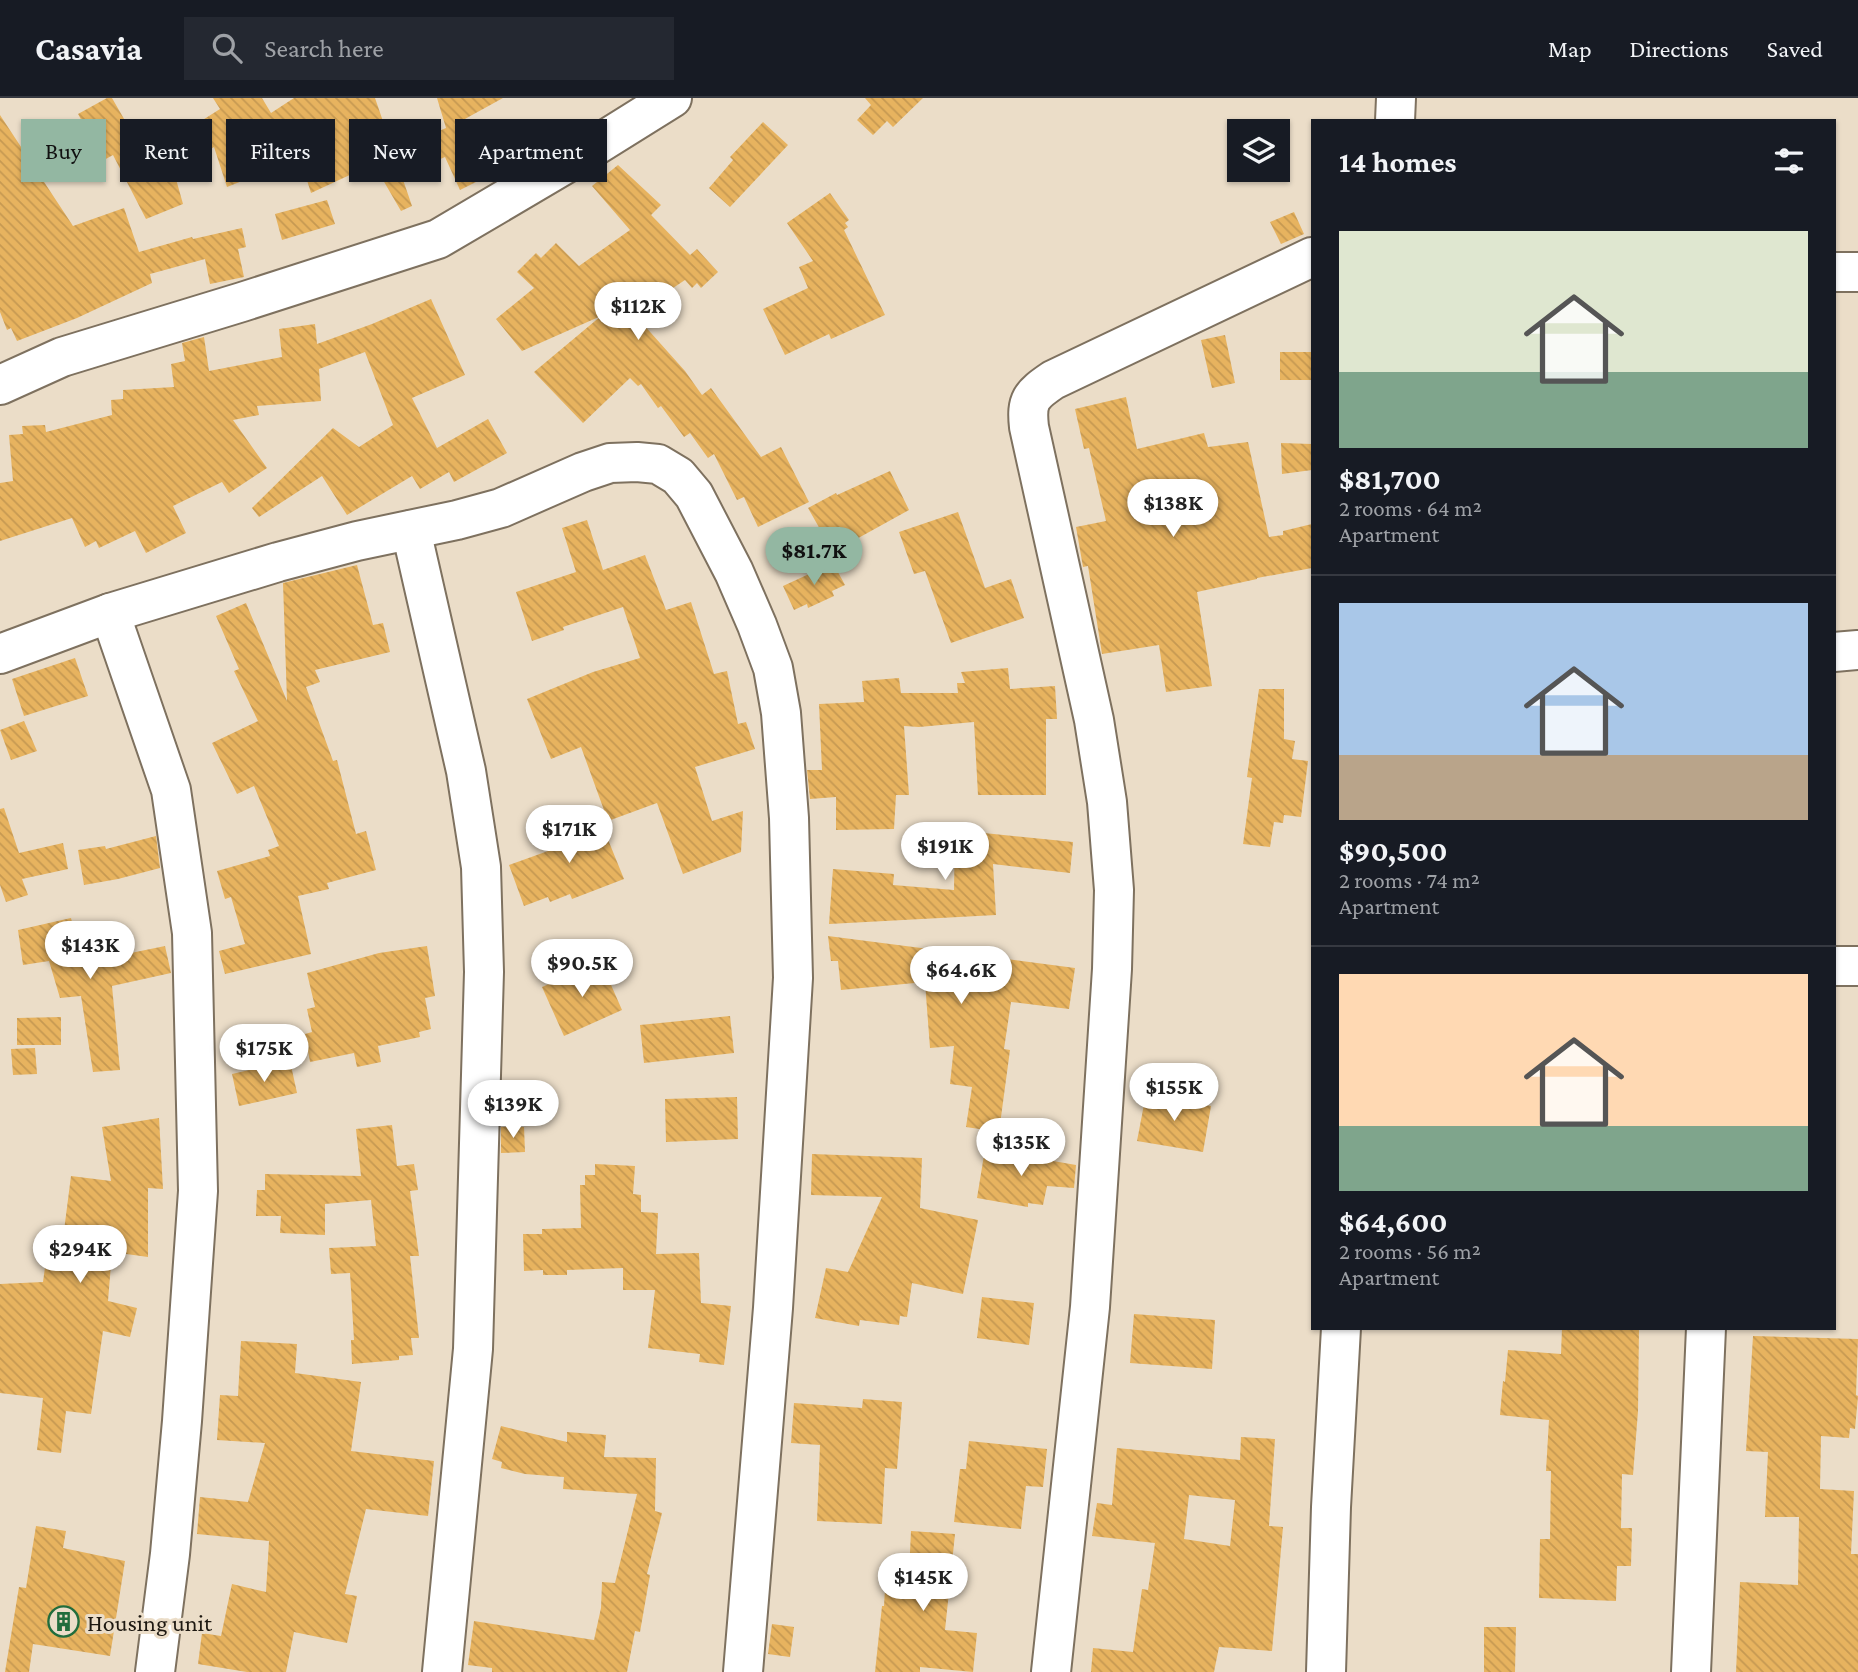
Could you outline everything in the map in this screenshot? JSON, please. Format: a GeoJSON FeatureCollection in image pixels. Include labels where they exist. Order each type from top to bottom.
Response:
{"type":"FeatureCollection","features":[{"type":"Feature","properties":{"kind":"street"},"geometry":{"type":"LineString","coordinates":[[0,385],[62,357],[438,239],[672,98]]}},
{"type":"Feature","properties":{"kind":"street"},"geometry":{"type":"LineString","coordinates":[[1395,119],[1396,98]]}},
{"type":"Feature","properties":{"kind":"street"},"geometry":{"type":"LineString","coordinates":[[1051,1672],[1090,1307],[1112,970],[1114,890],[1107,802],[1094,720],[1027,410],[1036,391],[1053,380],[1311,257]]}},
{"type":"Feature","properties":{"kind":"street"},"geometry":{"type":"LineString","coordinates":[[1836,272],[1858,272]]}},
{"type":"Feature","properties":{"kind":"street"},"geometry":{"type":"LineString","coordinates":[[0,654],[110,613],[278,562],[501,508],[610,463],[657,464],[678,476],[694,495],[734,572],[772,668],[781,713],[789,818],[793,978],[772,1308],[743,1672]]}},
{"type":"Feature","properties":{"kind":"street"},"geometry":{"type":"LineString","coordinates":[[411,530],[466,771],[481,867],[484,972],[473,1349],[442,1672]]}},
{"type":"Feature","properties":{"kind":"street"},"geometry":{"type":"LineString","coordinates":[[110,613],[171,790],[192,933],[198,1191],[173,1514],[155,1672]]}},
{"type":"Feature","properties":{"kind":"street"},"geometry":{"type":"LineString","coordinates":[[1836,653],[1858,650]]}},
{"type":"Feature","properties":{"kind":"street"},"geometry":{"type":"LineString","coordinates":[[1836,966],[1858,966]]}},
{"type":"Feature","properties":{"kind":"street"},"geometry":{"type":"LineString","coordinates":[[1326,1672],[1331,1507],[1341,1330]]}},
{"type":"Feature","properties":{"kind":"street"},"geometry":{"type":"LineString","coordinates":[[1691,1672],[1706,1330]]}},
{"type":"Feature","properties":{"kind":"building"},"geometry":{"type":"Polygon","coordinates":[[[107,98],[112,98],[124,119],[120,119],[120,169],[113,155],[106,159],[106,119],[81,119],[78,114],[107,98]]]}},
{"type":"Feature","properties":{"kind":"building"},"geometry":{"type":"Polygon","coordinates":[[[213,98],[262,98],[271,113],[294,98],[375,98],[382,119],[349,119],[349,175],[335,182],[335,119],[226,119],[226,182],[240,182],[227,187],[214,147],[212,148],[212,119],[204,119],[220,109],[213,98]]]}},
{"type":"Feature","properties":{"kind":"building"},"geometry":{"type":"Polygon","coordinates":[[[437,98],[503,98],[465,119],[455,119],[455,179],[445,157],[441,159],[441,130],[446,128],[437,98]]]}},
{"type":"Feature","properties":{"kind":"building"},"geometry":{"type":"Polygon","coordinates":[[[865,98],[923,98],[893,127],[887,121],[873,135],[857,120],[871,105],[865,98]]]}},
{"type":"Feature","properties":{"kind":"building"},"geometry":{"type":"Polygon","coordinates":[[[0,115],[21,147],[21,182],[44,182],[73,226],[124,208],[139,252],[192,237],[193,239],[242,228],[246,247],[238,249],[244,277],[210,284],[205,259],[150,274],[152,283],[77,318],[17,341],[11,328],[7,330],[0,312],[0,115]]]}},
{"type":"Feature","properties":{"kind":"building"},"geometry":{"type":"Polygon","coordinates":[[[763,122],[788,145],[730,207],[709,188],[733,160],[730,157],[763,122]]]}},
{"type":"Feature","properties":{"kind":"building"},"geometry":{"type":"Polygon","coordinates":[[[618,165],[661,205],[651,215],[690,255],[697,249],[718,272],[701,288],[697,283],[692,288],[685,280],[634,314],[685,371],[702,395],[711,388],[761,457],[781,447],[809,502],[758,527],[744,497],[737,500],[714,454],[708,458],[690,433],[684,437],[641,384],[638,386],[630,378],[583,423],[534,372],[601,316],[522,351],[496,319],[534,288],[517,272],[536,253],[541,258],[556,243],[579,266],[630,230],[592,186],[597,182],[607,182],[607,174],[618,165]]]}},
{"type":"Feature","properties":{"kind":"building"},"geometry":{"type":"Polygon","coordinates":[[[127,182],[177,182],[183,204],[146,219],[127,182]]]}},
{"type":"Feature","properties":{"kind":"building"},"geometry":{"type":"Polygon","coordinates":[[[308,182],[335,182],[311,193],[308,182]]]}},
{"type":"Feature","properties":{"kind":"building"},"geometry":{"type":"Polygon","coordinates":[[[384,182],[404,182],[412,206],[401,211],[384,182]]]}},
{"type":"Feature","properties":{"kind":"building"},"geometry":{"type":"Polygon","coordinates":[[[456,182],[476,182],[460,190],[456,182]]]}},
{"type":"Feature","properties":{"kind":"building"},"geometry":{"type":"Polygon","coordinates":[[[830,193],[849,220],[845,223],[848,227],[844,230],[885,315],[831,339],[829,334],[785,355],[763,309],[808,288],[799,267],[813,261],[787,223],[830,193]]]}},
{"type":"Feature","properties":{"kind":"building"},"geometry":{"type":"Polygon","coordinates":[[[327,200],[335,224],[282,240],[275,214],[327,200]]]}},
{"type":"Feature","properties":{"kind":"building"},"geometry":{"type":"Polygon","coordinates":[[[1294,212],[1304,234],[1281,244],[1270,222],[1294,212]]]}},
{"type":"Feature","properties":{"kind":"building"},"geometry":{"type":"Polygon","coordinates":[[[431,299],[465,375],[412,398],[437,448],[488,419],[507,453],[454,482],[449,472],[420,489],[412,476],[347,515],[322,476],[259,517],[252,508],[333,428],[359,447],[393,425],[365,352],[319,369],[321,401],[257,406],[259,415],[233,420],[267,468],[229,493],[222,482],[173,506],[186,533],[146,553],[135,531],[99,548],[96,541],[85,547],[72,518],[0,541],[0,483],[13,481],[9,435],[23,434],[22,426],[45,425],[46,432],[112,415],[111,400],[123,399],[123,390],[174,387],[171,364],[185,361],[182,343],[204,337],[209,371],[282,357],[279,329],[315,324],[317,344],[431,299]]]}},
{"type":"Feature","properties":{"kind":"building"},"geometry":{"type":"Polygon","coordinates":[[[1225,335],[1235,383],[1212,388],[1201,340],[1225,335]]]}},
{"type":"Feature","properties":{"kind":"building"},"geometry":{"type":"Polygon","coordinates":[[[1280,352],[1311,352],[1311,380],[1280,380],[1280,352]]]}},
{"type":"Feature","properties":{"kind":"building"},"geometry":{"type":"Polygon","coordinates":[[[1126,397],[1137,449],[1204,433],[1208,447],[1248,442],[1269,537],[1283,535],[1283,531],[1311,524],[1311,568],[1197,592],[1212,686],[1166,692],[1159,645],[1102,654],[1088,566],[1083,567],[1076,527],[1106,521],[1089,448],[1084,449],[1075,409],[1126,397]]]}},
{"type":"Feature","properties":{"kind":"building"},"geometry":{"type":"Polygon","coordinates":[[[1281,443],[1311,444],[1311,470],[1282,474],[1281,443]]]}},
{"type":"Feature","properties":{"kind":"building"},"geometry":{"type":"Polygon","coordinates":[[[890,471],[909,510],[833,552],[808,508],[836,493],[837,495],[890,471]]]}},
{"type":"Feature","properties":{"kind":"building"},"geometry":{"type":"Polygon","coordinates":[[[958,512],[985,588],[1011,579],[1024,618],[951,643],[925,571],[914,574],[899,532],[958,512]]]}},
{"type":"Feature","properties":{"kind":"building"},"geometry":{"type":"Polygon","coordinates":[[[587,520],[603,570],[645,555],[666,610],[691,602],[714,674],[727,671],[738,724],[746,722],[755,749],[695,767],[712,821],[743,811],[741,852],[683,874],[657,803],[608,821],[581,747],[551,759],[527,699],[593,672],[640,658],[623,607],[563,627],[564,630],[532,641],[516,592],[576,572],[562,528],[587,520]]]}},
{"type":"Feature","properties":{"kind":"building"},"geometry":{"type":"Polygon","coordinates":[[[833,563],[845,585],[832,591],[834,596],[808,608],[807,604],[794,610],[783,586],[833,563]]]}},
{"type":"Feature","properties":{"kind":"building"},"geometry":{"type":"Polygon","coordinates":[[[357,565],[373,625],[383,623],[390,652],[315,670],[320,682],[306,687],[333,761],[337,760],[356,834],[366,831],[376,870],[327,883],[329,889],[298,896],[311,954],[225,974],[219,951],[245,944],[231,897],[225,899],[217,871],[270,856],[268,850],[279,846],[254,786],[237,794],[212,743],[258,721],[234,671],[239,669],[216,616],[246,603],[287,701],[283,583],[357,565]]]}},
{"type":"Feature","properties":{"kind":"building"},"geometry":{"type":"Polygon","coordinates":[[[75,658],[88,696],[24,716],[12,679],[75,658]]]}},
{"type":"Feature","properties":{"kind":"building"},"geometry":{"type":"Polygon","coordinates":[[[1008,668],[1010,689],[1055,686],[1057,719],[1046,719],[1046,795],[978,795],[974,722],[904,726],[909,795],[896,795],[894,829],[836,830],[836,797],[810,799],[807,770],[822,770],[819,704],[864,702],[862,681],[899,678],[901,693],[958,693],[957,683],[965,683],[961,672],[1008,668]]]}},
{"type":"Feature","properties":{"kind":"building"},"geometry":{"type":"Polygon","coordinates":[[[1259,689],[1284,689],[1284,739],[1295,741],[1292,759],[1308,761],[1301,817],[1284,815],[1283,823],[1274,822],[1270,847],[1243,844],[1252,778],[1247,777],[1259,689]]]}},
{"type":"Feature","properties":{"kind":"building"},"geometry":{"type":"Polygon","coordinates":[[[24,721],[37,751],[11,760],[0,730],[24,721]]]}},
{"type":"Feature","properties":{"kind":"building"},"geometry":{"type":"Polygon","coordinates":[[[4,808],[19,853],[63,843],[68,869],[22,879],[28,895],[6,902],[0,885],[0,809],[4,808]]]}},
{"type":"Feature","properties":{"kind":"building"},"geometry":{"type":"Polygon","coordinates":[[[598,815],[624,879],[572,899],[570,894],[550,902],[548,897],[524,906],[509,865],[562,846],[557,828],[598,815]]]}},
{"type":"Feature","properties":{"kind":"building"},"geometry":{"type":"Polygon","coordinates":[[[955,830],[1073,842],[1070,873],[993,864],[996,915],[829,924],[833,869],[894,874],[893,885],[954,890],[955,830]]]}},
{"type":"Feature","properties":{"kind":"building"},"geometry":{"type":"Polygon","coordinates":[[[156,836],[160,868],[84,885],[78,850],[105,846],[106,849],[156,836]]]}},
{"type":"Feature","properties":{"kind":"building"},"geometry":{"type":"Polygon","coordinates":[[[71,918],[82,963],[165,946],[171,973],[112,986],[120,1070],[93,1072],[81,996],[60,998],[49,961],[23,965],[18,930],[71,918]]]}},
{"type":"Feature","properties":{"kind":"building"},"geometry":{"type":"Polygon","coordinates":[[[828,936],[1075,968],[1069,1009],[1011,1002],[1004,1049],[1010,1050],[999,1132],[966,1127],[972,1087],[950,1084],[954,1046],[930,1048],[925,982],[841,990],[838,961],[831,961],[828,936]]]}},
{"type":"Feature","properties":{"kind":"building"},"geometry":{"type":"Polygon","coordinates":[[[427,946],[435,996],[425,998],[431,1029],[419,1032],[420,1037],[378,1046],[381,1062],[357,1067],[354,1053],[310,1062],[305,1034],[312,1032],[307,1009],[315,1007],[307,973],[379,953],[427,946]]]}},
{"type":"Feature","properties":{"kind":"building"},"geometry":{"type":"Polygon","coordinates":[[[601,962],[622,1010],[564,1036],[542,987],[601,962]]]}},
{"type":"Feature","properties":{"kind":"building"},"geometry":{"type":"Polygon","coordinates":[[[730,1016],[734,1053],[644,1063],[640,1025],[730,1016]]]}},
{"type":"Feature","properties":{"kind":"building"},"geometry":{"type":"Polygon","coordinates":[[[61,1017],[61,1045],[17,1045],[17,1018],[61,1017]]]}},
{"type":"Feature","properties":{"kind":"building"},"geometry":{"type":"Polygon","coordinates":[[[35,1048],[37,1074],[13,1075],[11,1049],[35,1048]]]}},
{"type":"Feature","properties":{"kind":"building"},"geometry":{"type":"Polygon","coordinates":[[[290,1061],[297,1093],[239,1106],[232,1074],[290,1061]]]}},
{"type":"Feature","properties":{"kind":"building"},"geometry":{"type":"Polygon","coordinates":[[[1146,1094],[1211,1106],[1203,1152],[1137,1141],[1146,1094]]]}},
{"type":"Feature","properties":{"kind":"building"},"geometry":{"type":"Polygon","coordinates":[[[737,1097],[738,1139],[666,1142],[665,1099],[737,1097]]]}},
{"type":"Feature","properties":{"kind":"building"},"geometry":{"type":"Polygon","coordinates":[[[159,1118],[163,1189],[148,1188],[148,1257],[112,1252],[108,1301],[137,1308],[130,1337],[103,1331],[91,1414],[66,1411],[61,1453],[37,1450],[43,1398],[0,1393],[0,1284],[43,1282],[46,1260],[60,1262],[71,1176],[111,1181],[102,1127],[159,1118]]]}},
{"type":"Feature","properties":{"kind":"building"},"geometry":{"type":"Polygon","coordinates":[[[392,1125],[397,1166],[414,1164],[418,1190],[410,1191],[419,1256],[410,1256],[419,1338],[411,1338],[413,1355],[399,1356],[399,1360],[352,1364],[351,1340],[354,1340],[350,1273],[331,1274],[329,1248],[376,1246],[371,1200],[325,1204],[325,1235],[280,1233],[281,1216],[256,1216],[257,1190],[265,1190],[265,1174],[361,1176],[356,1129],[392,1125]]]}},
{"type":"Feature","properties":{"kind":"building"},"geometry":{"type":"Polygon","coordinates":[[[501,1127],[524,1127],[525,1152],[501,1153],[501,1127]]]}},
{"type":"Feature","properties":{"kind":"building"},"geometry":{"type":"Polygon","coordinates":[[[985,1149],[1076,1165],[1074,1188],[1047,1186],[1043,1205],[1028,1203],[1028,1207],[977,1198],[985,1149]]]}},
{"type":"Feature","properties":{"kind":"building"},"geometry":{"type":"Polygon","coordinates":[[[812,1154],[922,1158],[920,1208],[978,1220],[963,1294],[912,1283],[907,1317],[900,1316],[899,1325],[860,1320],[859,1326],[815,1318],[826,1268],[848,1272],[882,1197],[811,1195],[812,1154]]]}},
{"type":"Feature","properties":{"kind":"building"},"geometry":{"type":"Polygon","coordinates":[[[595,1164],[635,1166],[633,1194],[641,1195],[641,1212],[658,1213],[656,1254],[699,1253],[701,1303],[731,1306],[724,1365],[699,1362],[700,1354],[648,1348],[655,1290],[623,1290],[623,1268],[567,1270],[567,1275],[543,1275],[543,1270],[524,1271],[523,1234],[542,1234],[542,1229],[581,1228],[580,1185],[585,1185],[585,1175],[595,1175],[595,1164]]]}},
{"type":"Feature","properties":{"kind":"building"},"geometry":{"type":"Polygon","coordinates":[[[982,1297],[1034,1303],[1029,1345],[977,1338],[982,1297]]]}},
{"type":"Feature","properties":{"kind":"building"},"geometry":{"type":"Polygon","coordinates":[[[1134,1314],[1215,1320],[1212,1369],[1130,1363],[1134,1314]]]}},
{"type":"Feature","properties":{"kind":"building"},"geometry":{"type":"Polygon","coordinates":[[[1562,1330],[1639,1330],[1638,1411],[1633,1475],[1622,1474],[1621,1528],[1632,1528],[1631,1566],[1617,1566],[1616,1601],[1539,1598],[1540,1539],[1550,1539],[1551,1471],[1546,1471],[1549,1420],[1500,1415],[1503,1381],[1505,1382],[1508,1350],[1561,1354],[1562,1330]]]}},
{"type":"Feature","properties":{"kind":"building"},"geometry":{"type":"Polygon","coordinates":[[[1753,1336],[1858,1339],[1855,1429],[1850,1428],[1849,1438],[1821,1436],[1820,1489],[1854,1491],[1851,1554],[1858,1554],[1858,1672],[1736,1672],[1740,1582],[1798,1585],[1799,1517],[1765,1517],[1768,1452],[1746,1451],[1753,1336]]]}},
{"type":"Feature","properties":{"kind":"building"},"geometry":{"type":"Polygon","coordinates":[[[241,1341],[297,1344],[295,1373],[361,1382],[351,1451],[434,1461],[428,1516],[366,1509],[345,1594],[357,1596],[347,1643],[294,1632],[286,1672],[247,1672],[198,1664],[202,1633],[221,1636],[232,1584],[266,1592],[269,1541],[197,1534],[200,1497],[248,1502],[265,1443],[217,1440],[220,1395],[238,1396],[241,1341]]]}},
{"type":"Feature","properties":{"kind":"building"},"geometry":{"type":"Polygon","coordinates":[[[863,1399],[902,1402],[897,1469],[885,1468],[882,1524],[817,1521],[820,1445],[791,1443],[794,1403],[862,1408],[863,1399]]]}},
{"type":"Feature","properties":{"kind":"building"},"geometry":{"type":"Polygon","coordinates":[[[501,1426],[567,1442],[567,1432],[606,1435],[604,1457],[656,1458],[655,1511],[662,1513],[647,1574],[650,1575],[640,1632],[635,1631],[627,1672],[492,1672],[492,1668],[468,1665],[474,1621],[594,1640],[601,1608],[602,1582],[615,1583],[637,1494],[563,1489],[564,1477],[525,1474],[501,1468],[502,1462],[492,1459],[501,1426]]]}},
{"type":"Feature","properties":{"kind":"building"},"geometry":{"type":"Polygon","coordinates":[[[1241,1437],[1275,1439],[1269,1526],[1283,1527],[1272,1651],[1219,1647],[1214,1672],[1091,1672],[1093,1648],[1133,1652],[1142,1589],[1148,1590],[1155,1543],[1092,1536],[1097,1503],[1112,1505],[1117,1448],[1240,1460],[1241,1437]],[[1189,1495],[1184,1539],[1230,1546],[1235,1500],[1189,1495]]]}},
{"type":"Feature","properties":{"kind":"building"},"geometry":{"type":"Polygon","coordinates":[[[969,1441],[1047,1449],[1043,1487],[1026,1486],[1021,1529],[954,1522],[960,1469],[966,1469],[969,1441]]]}},
{"type":"Feature","properties":{"kind":"building"},"geometry":{"type":"Polygon","coordinates":[[[36,1526],[66,1531],[63,1548],[125,1561],[110,1656],[33,1644],[29,1672],[5,1672],[19,1587],[26,1588],[36,1526]]]}},
{"type":"Feature","properties":{"kind":"building"},"geometry":{"type":"Polygon","coordinates":[[[911,1531],[955,1534],[945,1630],[977,1633],[973,1672],[920,1667],[920,1672],[875,1672],[886,1572],[909,1573],[911,1531]]]}},
{"type":"Feature","properties":{"kind":"building"},"geometry":{"type":"Polygon","coordinates":[[[772,1624],[794,1627],[790,1657],[768,1654],[772,1624]]]}},
{"type":"Feature","properties":{"kind":"building"},"geometry":{"type":"Polygon","coordinates":[[[1484,1627],[1516,1627],[1515,1672],[1484,1672],[1484,1627]]]}},
{"type":"Feature","properties":{"kind":"place","name":"Housing unit"},"geometry":{"type":"Point","coordinates":[64,1622]}}]}
